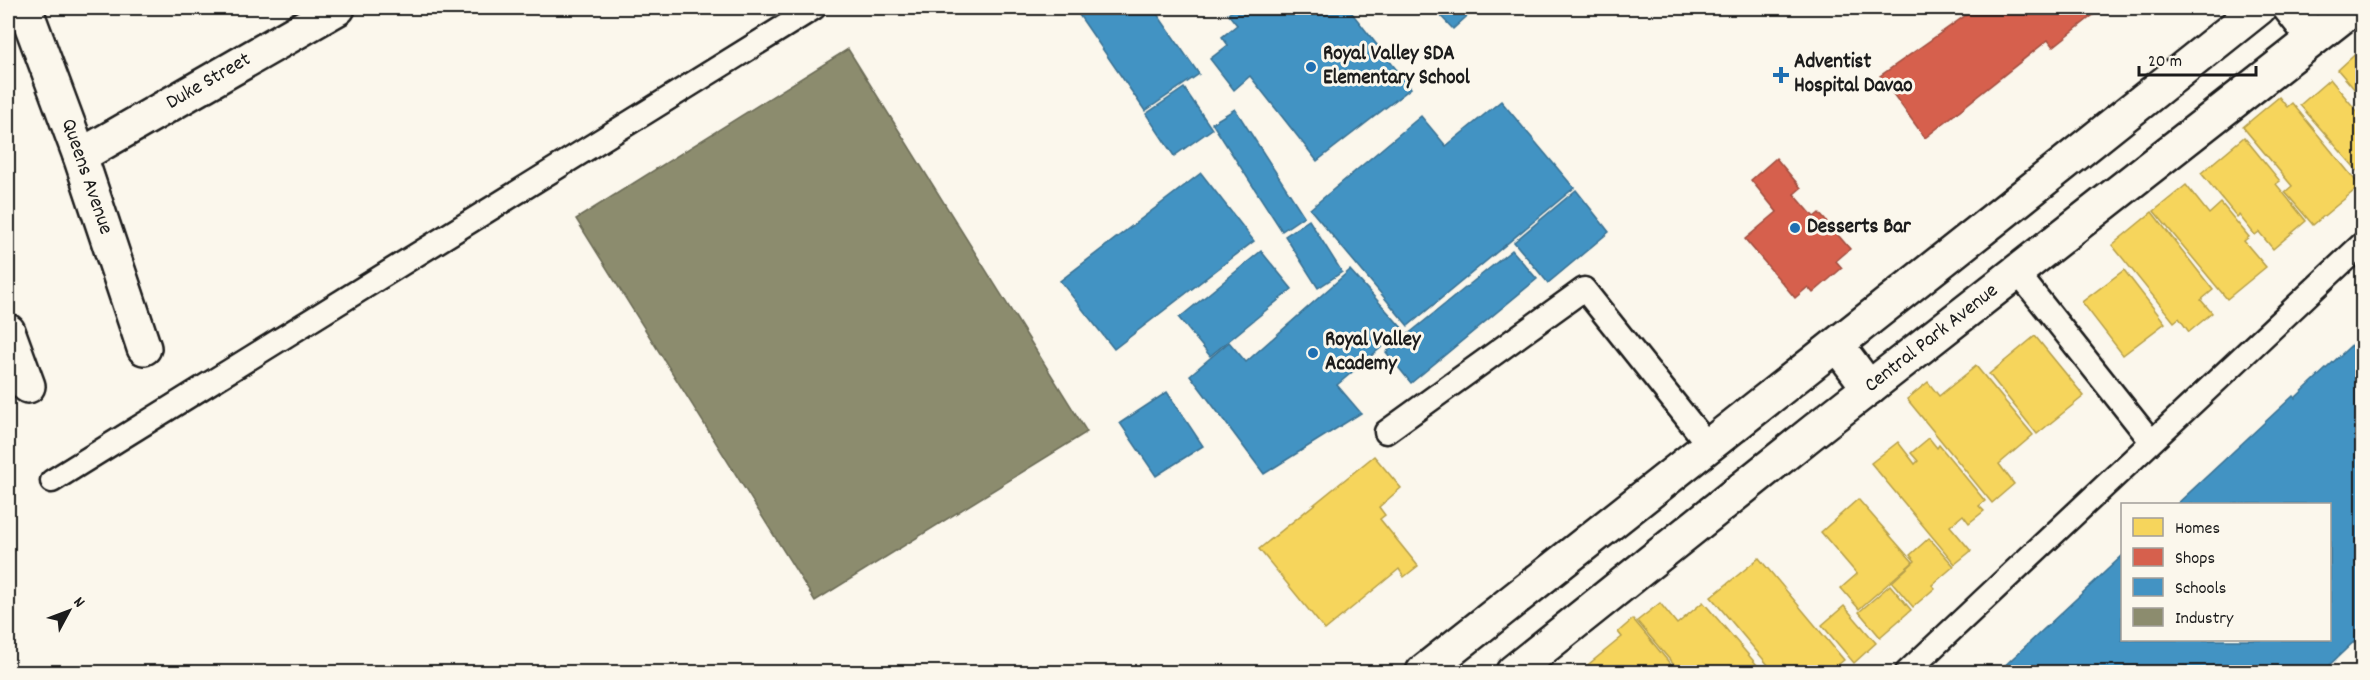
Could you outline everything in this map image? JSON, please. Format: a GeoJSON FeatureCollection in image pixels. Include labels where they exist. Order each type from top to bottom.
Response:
{"type":"FeatureCollection","features":[{"type":"Feature","properties":{"kind":"street","name":"Queens Avenue"},"geometry":{"type":"LineString","coordinates":[[25,8],[80,156],[144,348]]}},
{"type":"Feature","properties":{"kind":"street","name":"Duke Street"},"geometry":{"type":"LineString","coordinates":[[80,156],[338,8]]}},
{"type":"Feature","properties":{"kind":"street"},"geometry":{"type":"LineString","coordinates":[[1423,672],[2259,8]]}},
{"type":"Feature","properties":{"kind":"street"},"geometry":{"type":"LineString","coordinates":[[2290,8],[2314,38]]}},
{"type":"Feature","properties":{"kind":"street","name":"Central Park Avenue"},"geometry":{"type":"LineString","coordinates":[[1513,672],[1869,388],[2353,8]]}},
{"type":"Feature","properties":{"kind":"street"},"geometry":{"type":"LineString","coordinates":[[8,331],[28,386]]}},
{"type":"Feature","properties":{"kind":"street"},"geometry":{"type":"LineString","coordinates":[[1837,345],[1869,388]]}},
{"type":"Feature","properties":{"kind":"lane"},"geometry":{"type":"LineString","coordinates":[[52,481],[814,8]]}},
{"type":"Feature","properties":{"kind":"lane"},"geometry":{"type":"LineString","coordinates":[[1907,672],[2362,244]]}},
{"type":"Feature","properties":{"kind":"lane"},"geometry":{"type":"LineString","coordinates":[[2017,272],[2151,441]]}},
{"type":"Feature","properties":{"kind":"lane"},"geometry":{"type":"LineString","coordinates":[[1386,432],[1584,289],[1709,446]]}},
{"type":"Feature","properties":{"kind":"building: Homes"},"geometry":{"type":"Polygon","coordinates":[[[2362,48],[2362,98],[2338,70],[2362,48]]]}},
{"type":"Feature","properties":{"kind":"building: Homes"},"geometry":{"type":"Polygon","coordinates":[[[2330,79],[2362,117],[2361,175],[2300,105],[2330,79]]]}},
{"type":"Feature","properties":{"kind":"building: Homes"},"geometry":{"type":"Polygon","coordinates":[[[2279,97],[2287,107],[2292,103],[2360,186],[2313,225],[2285,192],[2292,186],[2243,127],[2279,97]]]}},
{"type":"Feature","properties":{"kind":"building: Homes"},"geometry":{"type":"Polygon","coordinates":[[[2244,137],[2280,181],[2276,184],[2306,221],[2273,249],[2259,232],[2255,235],[2239,215],[2237,217],[2201,173],[2244,137]]]}},
{"type":"Feature","properties":{"kind":"building: Homes"},"geometry":{"type":"Polygon","coordinates":[[[2186,185],[2209,214],[2221,203],[2249,237],[2244,241],[2266,267],[2227,299],[2154,211],[2186,185]]]}},
{"type":"Feature","properties":{"kind":"building: Homes"},"geometry":{"type":"Polygon","coordinates":[[[2152,212],[2213,290],[2201,300],[2212,313],[2189,332],[2179,318],[2174,322],[2112,245],[2152,212]]]}},
{"type":"Feature","properties":{"kind":"building: Homes"},"geometry":{"type":"Polygon","coordinates":[[[2124,270],[2165,323],[2123,355],[2082,302],[2124,270]]]}},
{"type":"Feature","properties":{"kind":"building: Homes"},"geometry":{"type":"Polygon","coordinates":[[[2035,336],[2084,396],[2037,434],[1989,374],[2035,336]]]}},
{"type":"Feature","properties":{"kind":"building: Homes"},"geometry":{"type":"Polygon","coordinates":[[[1976,366],[2033,435],[1999,464],[2014,484],[1992,503],[1907,399],[1928,382],[1939,396],[1976,366]]]}},
{"type":"Feature","properties":{"kind":"building: Homes"},"geometry":{"type":"Polygon","coordinates":[[[1929,438],[1937,448],[1939,445],[1985,501],[1979,506],[1984,511],[1969,523],[1963,515],[1950,526],[1971,551],[1955,564],[1871,463],[1898,442],[1915,464],[1918,461],[1911,453],[1929,438]]]}},
{"type":"Feature","properties":{"kind":"building: Homes"},"geometry":{"type":"Polygon","coordinates":[[[1374,456],[1401,488],[1379,507],[1385,515],[1380,519],[1418,566],[1404,577],[1399,569],[1325,630],[1259,549],[1374,456]]]}},
{"type":"Feature","properties":{"kind":"building: Homes"},"geometry":{"type":"Polygon","coordinates":[[[1858,499],[1913,562],[1859,609],[1841,588],[1857,574],[1821,532],[1858,499]]]}},
{"type":"Feature","properties":{"kind":"building: Homes"},"geometry":{"type":"Polygon","coordinates":[[[1929,538],[1954,566],[1932,585],[1935,588],[1913,607],[1892,582],[1915,561],[1910,555],[1929,538]]]}},
{"type":"Feature","properties":{"kind":"building: Homes"},"geometry":{"type":"Polygon","coordinates":[[[1759,558],[1844,660],[1829,672],[1774,672],[1711,597],[1759,558]]]}},
{"type":"Feature","properties":{"kind":"building: Homes"},"geometry":{"type":"Polygon","coordinates":[[[1890,585],[1911,610],[1880,637],[1859,612],[1890,585]]]}},
{"type":"Feature","properties":{"kind":"building: Homes"},"geometry":{"type":"Polygon","coordinates":[[[1703,602],[1763,672],[1680,672],[1637,621],[1660,603],[1677,624],[1703,602]]]}},
{"type":"Feature","properties":{"kind":"building: Homes"},"geometry":{"type":"Polygon","coordinates":[[[1844,606],[1876,643],[1854,663],[1822,625],[1844,606]]]}},
{"type":"Feature","properties":{"kind":"building: Homes"},"geometry":{"type":"Polygon","coordinates":[[[1633,619],[1677,672],[1588,672],[1584,668],[1622,637],[1618,632],[1633,619]]]}},
{"type":"Feature","properties":{"kind":"building: Shops"},"geometry":{"type":"Polygon","coordinates":[[[1976,8],[2102,8],[2053,47],[2048,40],[1925,138],[1880,76],[1976,8]]]}},
{"type":"Feature","properties":{"kind":"building: Shops","name":"Desserts Bar"},"geometry":{"type":"Polygon","coordinates":[[[1776,158],[1801,188],[1794,194],[1814,217],[1819,213],[1850,249],[1836,261],[1842,268],[1813,293],[1808,287],[1795,298],[1745,239],[1777,212],[1751,180],[1776,158]]]}},
{"type":"Feature","properties":{"kind":"building: Schools"},"geometry":{"type":"Polygon","coordinates":[[[1083,8],[1153,8],[1199,74],[1145,111],[1077,12],[1083,8]]]}},
{"type":"Feature","properties":{"kind":"building: Schools"},"geometry":{"type":"Polygon","coordinates":[[[1237,8],[1247,8],[1252,14],[1260,8],[1348,8],[1411,88],[1317,161],[1250,76],[1234,90],[1210,59],[1228,45],[1222,37],[1237,25],[1228,14],[1237,8]]]}},
{"type":"Feature","properties":{"kind":"building: Schools"},"geometry":{"type":"Polygon","coordinates":[[[1433,8],[1476,8],[1453,29],[1433,8]]]}},
{"type":"Feature","properties":{"kind":"building: Schools"},"geometry":{"type":"Polygon","coordinates":[[[1184,88],[1212,129],[1174,156],[1146,114],[1184,88]]]}},
{"type":"Feature","properties":{"kind":"building: Schools"},"geometry":{"type":"Polygon","coordinates":[[[1501,101],[1574,188],[1408,326],[1310,209],[1421,116],[1446,146],[1501,101]]]}},
{"type":"Feature","properties":{"kind":"building: Schools"},"geometry":{"type":"Polygon","coordinates":[[[1235,109],[1304,216],[1282,231],[1212,123],[1235,109]]]}},
{"type":"Feature","properties":{"kind":"building: Schools"},"geometry":{"type":"Polygon","coordinates":[[[1201,173],[1254,241],[1114,349],[1060,281],[1201,173]]]}},
{"type":"Feature","properties":{"kind":"building: Schools"},"geometry":{"type":"Polygon","coordinates":[[[1576,190],[1609,232],[1548,283],[1514,242],[1576,190]]]}},
{"type":"Feature","properties":{"kind":"building: Schools"},"geometry":{"type":"Polygon","coordinates":[[[1309,220],[1342,272],[1318,288],[1285,236],[1309,220]]]}},
{"type":"Feature","properties":{"kind":"building: Schools"},"geometry":{"type":"Polygon","coordinates":[[[1512,250],[1537,279],[1411,383],[1386,352],[1512,250]]]}},
{"type":"Feature","properties":{"kind":"building: Schools"},"geometry":{"type":"Polygon","coordinates":[[[1261,251],[1292,289],[1210,356],[1179,318],[1261,251]]]}},
{"type":"Feature","properties":{"kind":"building: Schools"},"geometry":{"type":"Polygon","coordinates":[[[1350,270],[1403,329],[1337,385],[1361,413],[1264,474],[1190,375],[1229,342],[1246,362],[1350,270]]]}},
{"type":"Feature","properties":{"kind":"building: Schools"},"geometry":{"type":"Polygon","coordinates":[[[2362,335],[2362,634],[2322,672],[1998,672],[2121,557],[2121,641],[2331,641],[2331,503],[2178,503],[2293,396],[2295,398],[2362,335]]]}},
{"type":"Feature","properties":{"kind":"building: Schools"},"geometry":{"type":"Polygon","coordinates":[[[1167,392],[1203,446],[1156,476],[1120,423],[1167,392]]]}},
{"type":"Feature","properties":{"kind":"building: Industry"},"geometry":{"type":"Polygon","coordinates":[[[848,49],[1087,432],[815,601],[576,219],[848,49]]]}},
{"type":"Feature","properties":{"kind":"place","name":"Royal Valley SDA Elementary School"},"geometry":{"type":"Point","coordinates":[1311,67]}},
{"type":"Feature","properties":{"kind":"place","name":"Adventist Hospital Davao"},"geometry":{"type":"Point","coordinates":[1781,75]}},
{"type":"Feature","properties":{"kind":"place","name":"Desserts Bar"},"geometry":{"type":"Point","coordinates":[1795,228]}},
{"type":"Feature","properties":{"kind":"place","name":"Royal Valley Academy"},"geometry":{"type":"Point","coordinates":[1313,353]}}]}
